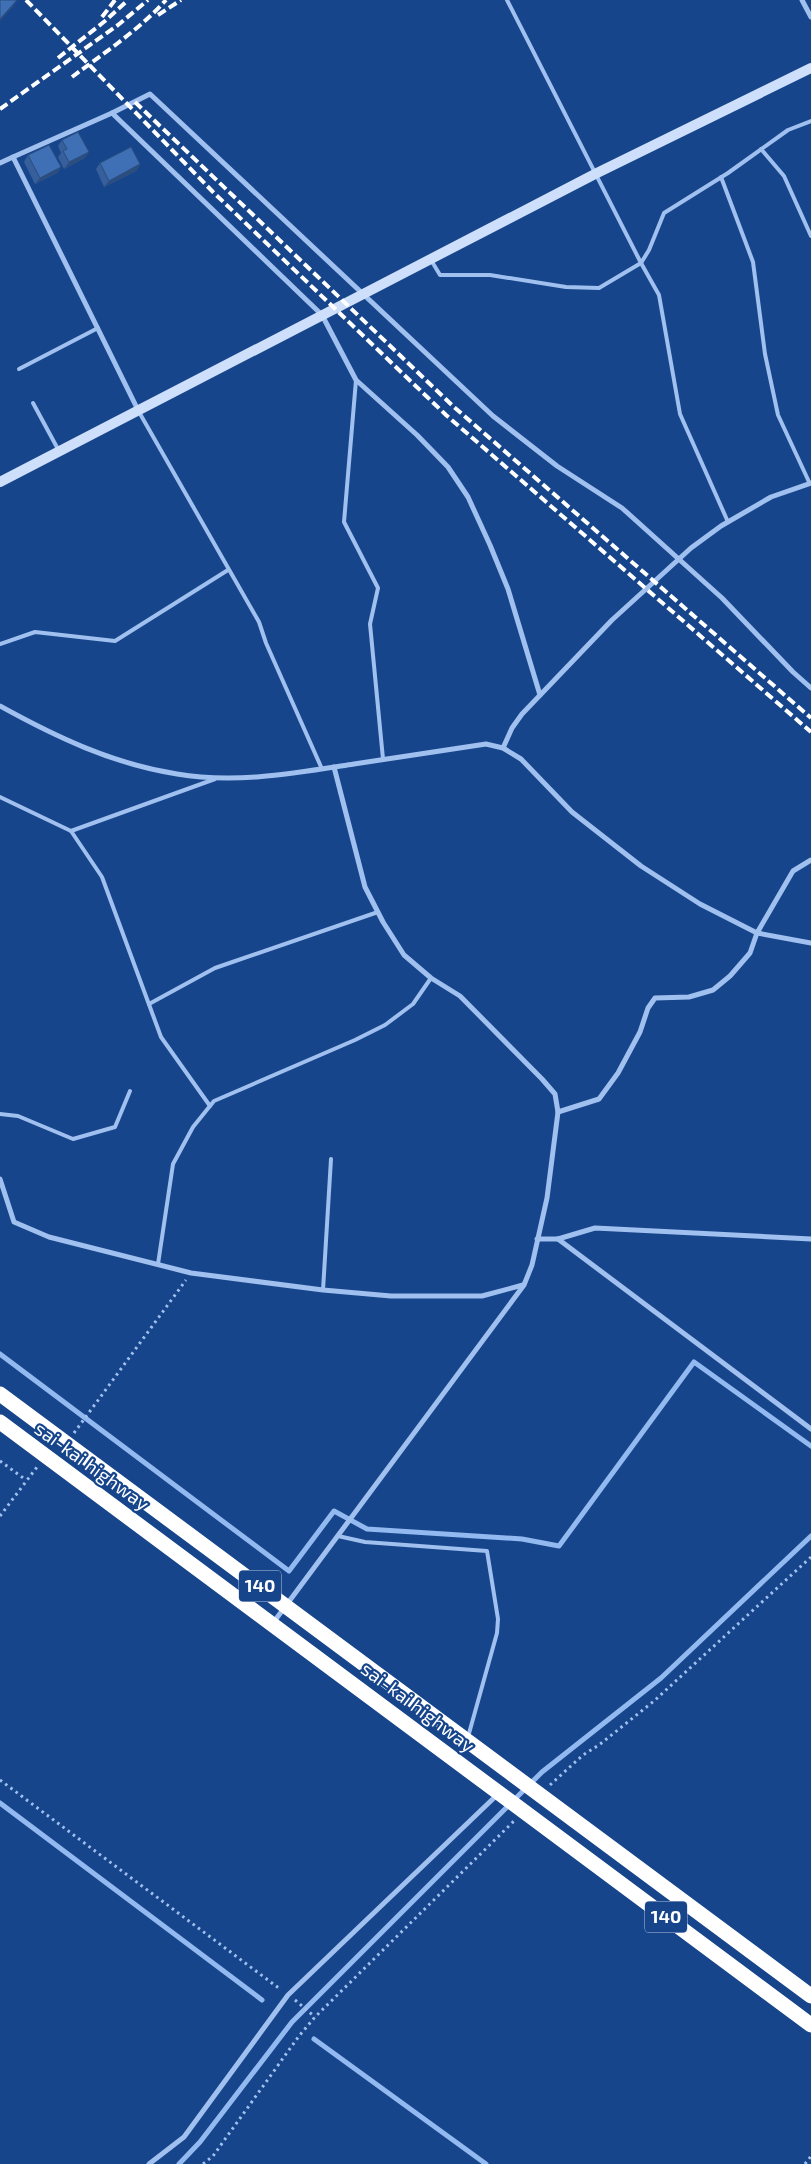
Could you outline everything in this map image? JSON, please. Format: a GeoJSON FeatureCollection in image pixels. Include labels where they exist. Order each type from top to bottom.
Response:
{"type":"FeatureCollection","features":[{"type":"Feature","properties":{"kind":"highway","name":"sai-kai highway"},"geometry":{"type":"LineString","coordinates":[[0,1394],[811,1996]]}},
{"type":"Feature","properties":{"kind":"highway","name":"sai-kai highway"},"geometry":{"type":"LineString","coordinates":[[0,1422],[811,2025]]}},
{"type":"Feature","properties":{"kind":"street"},"geometry":{"type":"LineString","coordinates":[[802,0],[811,17]]}},
{"type":"Feature","properties":{"kind":"street"},"geometry":{"type":"LineString","coordinates":[[0,482],[595,174],[811,68]]}},
{"type":"Feature","properties":{"kind":"street"},"geometry":{"type":"LineString","coordinates":[[0,163],[150,94],[493,416],[557,466],[622,508],[722,598],[793,672],[811,688]]}},
{"type":"Feature","properties":{"kind":"street"},"geometry":{"type":"LineString","coordinates":[[112,113],[322,315],[356,380],[417,434],[448,467],[468,497],[508,589],[540,696]]}},
{"type":"Feature","properties":{"kind":"street"},"geometry":{"type":"LineString","coordinates":[[13,157],[138,410]]}},
{"type":"Feature","properties":{"kind":"street"},"geometry":{"type":"LineString","coordinates":[[503,748],[512,728],[540,696],[612,620],[691,548],[728,522],[771,497],[810,484]]}},
{"type":"Feature","properties":{"kind":"street"},"geometry":{"type":"LineString","coordinates":[[0,706],[41,729],[97,754],[142,767],[178,774],[217,778],[249,778],[322,769],[486,744],[503,748],[521,759],[572,812],[641,866],[700,904],[757,933],[811,943]]}},
{"type":"Feature","properties":{"kind":"street"},"geometry":{"type":"LineString","coordinates":[[273,1624],[524,1285],[532,1265],[546,1198],[558,1112],[555,1094],[542,1079],[460,996],[431,978],[404,955],[365,887],[334,767]]}},
{"type":"Feature","properties":{"kind":"street"},"geometry":{"type":"LineString","coordinates":[[558,1112],[599,1099],[618,1073],[640,1032],[648,1008],[655,998],[689,997],[714,990],[730,976],[750,953],[757,933],[793,872],[811,860]]}},
{"type":"Feature","properties":{"kind":"street"},"geometry":{"type":"LineString","coordinates":[[0,1179],[14,1222],[49,1237],[191,1273],[323,1290],[391,1296],[482,1296],[524,1285]]}},
{"type":"Feature","properties":{"kind":"street"},"geometry":{"type":"LineString","coordinates":[[537,1239],[558,1238],[595,1228],[811,1239]]}},
{"type":"Feature","properties":{"kind":"street"},"geometry":{"type":"LineString","coordinates":[[558,1238],[622,1289],[811,1429]]}},
{"type":"Feature","properties":{"kind":"street"},"geometry":{"type":"LineString","coordinates":[[149,2164],[184,2137],[288,1995],[502,1794]]}},
{"type":"Feature","properties":{"kind":"lane"},"geometry":{"type":"LineString","coordinates":[[507,0],[641,263],[659,294],[680,414],[728,522]]}},
{"type":"Feature","properties":{"kind":"lane"},"geometry":{"type":"LineString","coordinates":[[430,259],[440,275],[490,276],[566,288],[599,288],[641,263],[649,250],[664,213],[721,177],[788,130],[811,121]]}},
{"type":"Feature","properties":{"kind":"lane"},"geometry":{"type":"LineString","coordinates":[[761,149],[784,176],[811,236]]}},
{"type":"Feature","properties":{"kind":"lane"},"geometry":{"type":"LineString","coordinates":[[721,177],[753,262],[765,354],[778,415],[810,484]]}},
{"type":"Feature","properties":{"kind":"lane"},"geometry":{"type":"LineString","coordinates":[[19,369],[98,328]]}},
{"type":"Feature","properties":{"kind":"lane"},"geometry":{"type":"LineString","coordinates":[[356,380],[344,522],[378,588],[370,624],[383,759]]}},
{"type":"Feature","properties":{"kind":"lane"},"geometry":{"type":"LineString","coordinates":[[33,403],[60,451]]}},
{"type":"Feature","properties":{"kind":"lane"},"geometry":{"type":"LineString","coordinates":[[138,410],[259,622],[266,643],[322,769]]}},
{"type":"Feature","properties":{"kind":"lane"},"geometry":{"type":"LineString","coordinates":[[0,644],[35,632],[115,640],[228,570]]}},
{"type":"Feature","properties":{"kind":"lane"},"geometry":{"type":"LineString","coordinates":[[71,831],[217,778]]}},
{"type":"Feature","properties":{"kind":"lane"},"geometry":{"type":"LineString","coordinates":[[0,797],[71,831],[102,877],[161,1037],[210,1106]]}},
{"type":"Feature","properties":{"kind":"lane"},"geometry":{"type":"LineString","coordinates":[[149,1004],[214,968],[378,912]]}},
{"type":"Feature","properties":{"kind":"lane"},"geometry":{"type":"LineString","coordinates":[[158,1264],[173,1164],[193,1127],[214,1101],[355,1040],[385,1024],[414,1004],[431,978]]}},
{"type":"Feature","properties":{"kind":"lane"},"geometry":{"type":"LineString","coordinates":[[0,1114],[18,1116],[73,1138],[115,1127],[130,1091]]}},
{"type":"Feature","properties":{"kind":"lane"},"geometry":{"type":"LineString","coordinates":[[323,1290],[331,1158]]}},
{"type":"Feature","properties":{"kind":"lane"},"geometry":{"type":"LineString","coordinates":[[338,1536],[365,1542],[487,1551],[498,1619],[497,1633],[467,1740]]}},
{"type":"Feature","properties":{"kind":"path"},"geometry":{"type":"LineString","coordinates":[[78,1427],[191,1273]]}},
{"type":"Feature","properties":{"kind":"path"},"geometry":{"type":"LineString","coordinates":[[0,1516],[45,1456]]}},
{"type":"Feature","properties":{"kind":"path"},"geometry":{"type":"LineString","coordinates":[[0,1461],[26,1480]]}},
{"type":"Feature","properties":{"kind":"path"},"geometry":{"type":"LineString","coordinates":[[539,1795],[553,1780],[654,1701],[811,1557]]}},
{"type":"Feature","properties":{"kind":"path"},"geometry":{"type":"LineString","coordinates":[[0,1780],[315,2017]]}},
{"type":"Feature","properties":{"kind":"path"},"geometry":{"type":"LineString","coordinates":[[203,2164],[213,2156],[299,2036],[315,2017],[523,1810]]}},
{"type":"Feature","properties":{"kind":"path"},"geometry":{"type":"LineString","coordinates":[[805,2164],[811,2156]]}},
{"type":"Feature","properties":{"kind":"building"},"geometry":{"type":"Polygon","coordinates":[[[0,0],[17,0],[0,19],[0,0]]]}},
{"type":"Feature","properties":{"kind":"building"},"geometry":{"type":"Polygon","coordinates":[[[78,132],[89,152],[69,162],[63,151],[67,149],[62,140],[78,132]]]}},
{"type":"Feature","properties":{"kind":"building"},"geometry":{"type":"Polygon","coordinates":[[[49,145],[61,167],[40,178],[28,155],[49,145]]]}},
{"type":"Feature","properties":{"kind":"building"},"geometry":{"type":"Polygon","coordinates":[[[131,147],[140,164],[109,181],[100,163],[131,147]]]}},
{"type":"Feature","properties":{"kind":"waterway"},"geometry":{"type":"LineString","coordinates":[[0,1354],[289,1571],[334,1511],[367,1529],[522,1539],[559,1546],[694,1362],[811,1446]]}},
{"type":"Feature","properties":{"kind":"waterway"},"geometry":{"type":"LineString","coordinates":[[179,2164],[200,2142],[292,2022],[542,1772],[661,1678],[811,1536]]}},
{"type":"Feature","properties":{"kind":"waterway"},"geometry":{"type":"LineString","coordinates":[[0,1803],[262,2000]]}},
{"type":"Feature","properties":{"kind":"waterway"},"geometry":{"type":"LineString","coordinates":[[314,2039],[486,2164]]}},
{"type":"Feature","properties":{"kind":"railway"},"geometry":{"type":"LineString","coordinates":[[26,0],[213,192],[446,415],[811,732]]}},
{"type":"Feature","properties":{"kind":"railway"},"geometry":{"type":"LineString","coordinates":[[102,17],[115,0]]}},
{"type":"Feature","properties":{"kind":"railway"},"geometry":{"type":"LineString","coordinates":[[58,58],[128,0]]}},
{"type":"Feature","properties":{"kind":"railway"},"geometry":{"type":"LineString","coordinates":[[0,109],[118,25],[148,0]]}},
{"type":"Feature","properties":{"kind":"railway"},"geometry":{"type":"LineString","coordinates":[[72,77],[133,31],[166,0]]}},
{"type":"Feature","properties":{"kind":"railway"},"geometry":{"type":"LineString","coordinates":[[158,15],[181,0]]}},
{"type":"Feature","properties":{"kind":"railway"},"geometry":{"type":"LineString","coordinates":[[135,102],[454,407],[811,718]]}}]}
